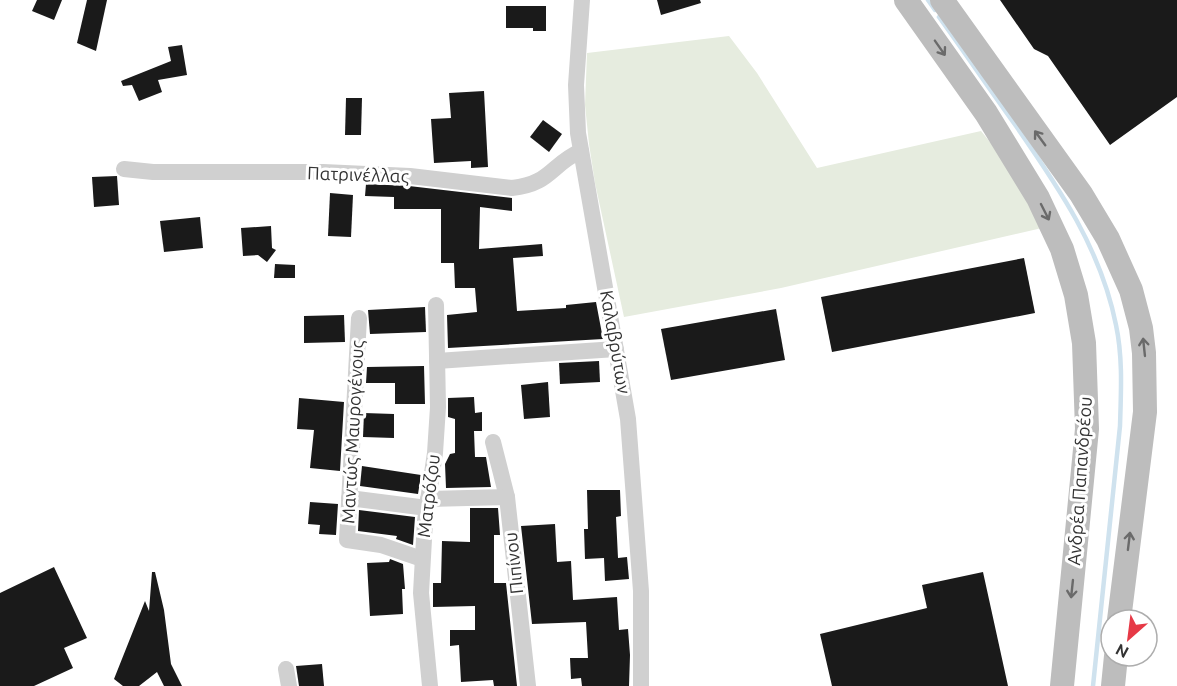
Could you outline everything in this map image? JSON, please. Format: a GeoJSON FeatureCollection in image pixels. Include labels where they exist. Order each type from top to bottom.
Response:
{"type":"FeatureCollection","features":[{"type":"Feature","properties":{"kind":"main road","name":"Ανδρέα Παπανδρέου"},"geometry":{"type":"LineString","coordinates":[[906,0],[987,113],[1038,198],[1062,249],[1076,295],[1084,343],[1087,429],[1062,686]]}},
{"type":"Feature","properties":{"kind":"main road"},"geometry":{"type":"LineString","coordinates":[[942,0],[1091,210],[1108,238],[1131,290],[1141,328],[1144,353],[1145,412],[1120,608]]}},
{"type":"Feature","properties":{"kind":"main road"},"geometry":{"type":"LineString","coordinates":[[1113,686],[1115,668]]}},
{"type":"Feature","properties":{"kind":"street","name":"Καλαβρύτων"},"geometry":{"type":"LineString","coordinates":[[582,0],[576,85],[578,133],[628,419],[642,591],[641,686]]}},
{"type":"Feature","properties":{"kind":"street","name":"Πατρινέλλας"},"geometry":{"type":"LineString","coordinates":[[124,169],[165,172],[323,172],[410,176],[512,188],[524,187],[542,180],[581,151]]}},
{"type":"Feature","properties":{"kind":"street","name":"Ματρόζου"},"geometry":{"type":"LineString","coordinates":[[430,686],[421,593],[427,504],[435,453],[438,361],[435,305]]}},
{"type":"Feature","properties":{"kind":"street","name":"Μαντώς Μαυρογένους"},"geometry":{"type":"LineString","coordinates":[[358,318],[347,540],[391,548],[422,559]]}},
{"type":"Feature","properties":{"kind":"street"},"geometry":{"type":"LineString","coordinates":[[438,361],[616,349]]}},
{"type":"Feature","properties":{"kind":"street","name":"Πιπίνου"},"geometry":{"type":"LineString","coordinates":[[493,442],[507,497],[528,686]]}},
{"type":"Feature","properties":{"kind":"street"},"geometry":{"type":"LineString","coordinates":[[349,498],[427,504],[507,497]]}},
{"type":"Feature","properties":{"kind":"street"},"geometry":{"type":"LineString","coordinates":[[286,669],[289,686]]}},
{"type":"Feature","properties":{"kind":"shaded area"},"geometry":{"type":"Polygon","coordinates":[[[729,36],[757,73],[817,168],[981,131],[998,152],[1042,228],[781,288],[624,317],[595,183],[589,144],[585,105],[587,53],[729,36]]]}},
{"type":"Feature","properties":{"kind":"building"},"geometry":{"type":"Polygon","coordinates":[[[37,0],[62,0],[54,20],[32,11],[37,0]]]}},
{"type":"Feature","properties":{"kind":"building"},"geometry":{"type":"Polygon","coordinates":[[[87,0],[107,0],[96,51],[77,43],[87,0]]]}},
{"type":"Feature","properties":{"kind":"building"},"geometry":{"type":"Polygon","coordinates":[[[657,0],[700,0],[701,3],[661,15],[657,0]]]}},
{"type":"Feature","properties":{"kind":"building"},"geometry":{"type":"Polygon","coordinates":[[[1000,0],[1177,0],[1177,97],[1110,145],[1048,56],[1034,49],[1000,0]]]}},
{"type":"Feature","properties":{"kind":"building"},"geometry":{"type":"Polygon","coordinates":[[[506,6],[546,6],[546,31],[533,31],[533,28],[506,28],[506,6]]]}},
{"type":"Feature","properties":{"kind":"building"},"geometry":{"type":"Polygon","coordinates":[[[182,45],[187,75],[158,80],[162,92],[139,101],[132,85],[123,86],[121,81],[171,61],[168,47],[182,45]]]}},
{"type":"Feature","properties":{"kind":"building"},"geometry":{"type":"Polygon","coordinates":[[[484,91],[488,167],[471,168],[471,161],[434,163],[431,119],[451,118],[449,93],[484,91]]]}},
{"type":"Feature","properties":{"kind":"building"},"geometry":{"type":"Polygon","coordinates":[[[346,98],[362,98],[361,135],[345,135],[346,98]]]}},
{"type":"Feature","properties":{"kind":"building"},"geometry":{"type":"Polygon","coordinates":[[[543,120],[562,134],[549,152],[530,137],[543,120]]]}},
{"type":"Feature","properties":{"kind":"building"},"geometry":{"type":"Polygon","coordinates":[[[117,176],[119,205],[94,207],[92,177],[117,176]]]}},
{"type":"Feature","properties":{"kind":"building"},"geometry":{"type":"Polygon","coordinates":[[[366,184],[409,186],[512,198],[512,211],[480,207],[479,249],[542,244],[543,256],[513,258],[517,311],[566,308],[566,305],[596,302],[603,339],[448,348],[447,315],[477,312],[475,288],[455,288],[454,263],[441,263],[441,209],[394,209],[394,197],[365,196],[366,184]]]}},
{"type":"Feature","properties":{"kind":"building"},"geometry":{"type":"Polygon","coordinates":[[[330,193],[353,195],[351,237],[328,236],[330,193]]]}},
{"type":"Feature","properties":{"kind":"building"},"geometry":{"type":"Polygon","coordinates":[[[200,217],[203,248],[164,252],[160,221],[200,217]]]}},
{"type":"Feature","properties":{"kind":"building"},"geometry":{"type":"Polygon","coordinates":[[[271,226],[272,248],[276,250],[267,262],[258,255],[243,256],[241,228],[271,226]]]}},
{"type":"Feature","properties":{"kind":"building"},"geometry":{"type":"Polygon","coordinates":[[[1024,258],[1035,313],[832,352],[821,297],[1024,258]]]}},
{"type":"Feature","properties":{"kind":"building"},"geometry":{"type":"Polygon","coordinates":[[[275,264],[295,265],[295,278],[274,278],[275,264]]]}},
{"type":"Feature","properties":{"kind":"building"},"geometry":{"type":"Polygon","coordinates":[[[425,307],[426,332],[370,334],[368,310],[425,307]]]}},
{"type":"Feature","properties":{"kind":"building"},"geometry":{"type":"Polygon","coordinates":[[[776,309],[785,360],[671,380],[661,329],[776,309]]]}},
{"type":"Feature","properties":{"kind":"building"},"geometry":{"type":"Polygon","coordinates":[[[344,315],[345,342],[304,343],[304,316],[344,315]]]}},
{"type":"Feature","properties":{"kind":"building"},"geometry":{"type":"Polygon","coordinates":[[[599,361],[600,382],[560,384],[559,363],[599,361]]]}},
{"type":"Feature","properties":{"kind":"building"},"geometry":{"type":"Polygon","coordinates":[[[424,366],[425,404],[395,404],[395,383],[366,383],[367,367],[424,366]]]}},
{"type":"Feature","properties":{"kind":"building"},"geometry":{"type":"Polygon","coordinates":[[[548,382],[550,417],[524,419],[521,385],[548,382]]]}},
{"type":"Feature","properties":{"kind":"building"},"geometry":{"type":"Polygon","coordinates":[[[474,397],[475,413],[482,412],[482,431],[474,431],[475,457],[486,457],[491,487],[446,488],[445,464],[450,454],[455,453],[455,419],[448,417],[448,398],[474,397]]]}},
{"type":"Feature","properties":{"kind":"building"},"geometry":{"type":"Polygon","coordinates":[[[299,398],[344,402],[340,471],[310,468],[314,430],[297,429],[299,398]]]}},
{"type":"Feature","properties":{"kind":"building"},"geometry":{"type":"Polygon","coordinates":[[[364,413],[394,414],[394,438],[363,437],[364,413]]]}},
{"type":"Feature","properties":{"kind":"building"},"geometry":{"type":"Polygon","coordinates":[[[362,466],[421,475],[418,494],[360,486],[362,466]]]}},
{"type":"Feature","properties":{"kind":"building"},"geometry":{"type":"Polygon","coordinates":[[[587,490],[620,490],[621,516],[616,517],[618,558],[627,557],[629,579],[605,581],[604,558],[585,559],[584,529],[588,529],[587,490]]]}},
{"type":"Feature","properties":{"kind":"building"},"geometry":{"type":"Polygon","coordinates":[[[310,502],[338,504],[336,535],[319,534],[320,525],[308,524],[310,502]]]}},
{"type":"Feature","properties":{"kind":"building"},"geometry":{"type":"Polygon","coordinates":[[[470,508],[498,508],[500,535],[494,535],[494,583],[506,583],[517,686],[494,686],[493,680],[461,682],[459,645],[450,646],[450,630],[475,630],[475,606],[433,607],[433,583],[441,583],[442,541],[470,542],[470,508]]]}},
{"type":"Feature","properties":{"kind":"building"},"geometry":{"type":"Polygon","coordinates":[[[359,510],[415,517],[413,545],[396,539],[397,536],[358,531],[359,510]]]}},
{"type":"Feature","properties":{"kind":"building"},"geometry":{"type":"Polygon","coordinates":[[[555,524],[557,562],[571,561],[573,600],[617,597],[619,630],[628,629],[629,686],[582,686],[581,678],[571,679],[570,658],[588,658],[586,622],[532,624],[521,526],[555,524]]]}},
{"type":"Feature","properties":{"kind":"building"},"geometry":{"type":"Polygon","coordinates":[[[390,559],[403,564],[405,589],[402,589],[403,614],[370,616],[367,563],[389,562],[390,559]]]}},
{"type":"Feature","properties":{"kind":"building"},"geometry":{"type":"Polygon","coordinates":[[[54,567],[87,638],[64,648],[73,668],[34,686],[0,686],[0,593],[54,567]]]}},
{"type":"Feature","properties":{"kind":"building"},"geometry":{"type":"Polygon","coordinates":[[[152,572],[155,572],[164,610],[171,664],[182,686],[164,686],[157,672],[139,686],[123,686],[114,679],[145,601],[149,611],[152,572]]]}},
{"type":"Feature","properties":{"kind":"building"},"geometry":{"type":"Polygon","coordinates":[[[983,572],[1008,686],[832,686],[820,634],[927,608],[922,585],[983,572]]]}},
{"type":"Feature","properties":{"kind":"building"},"geometry":{"type":"Polygon","coordinates":[[[322,664],[324,686],[299,686],[296,666],[322,664]]]}},
{"type":"Feature","properties":{"kind":"waterway"},"geometry":{"type":"LineString","coordinates":[[928,0],[935,10]]}},
{"type":"Feature","properties":{"kind":"waterway"},"geometry":{"type":"LineString","coordinates":[[939,17],[1063,196],[1100,271],[1116,325],[1121,362],[1120,426],[1093,686]]}}]}
